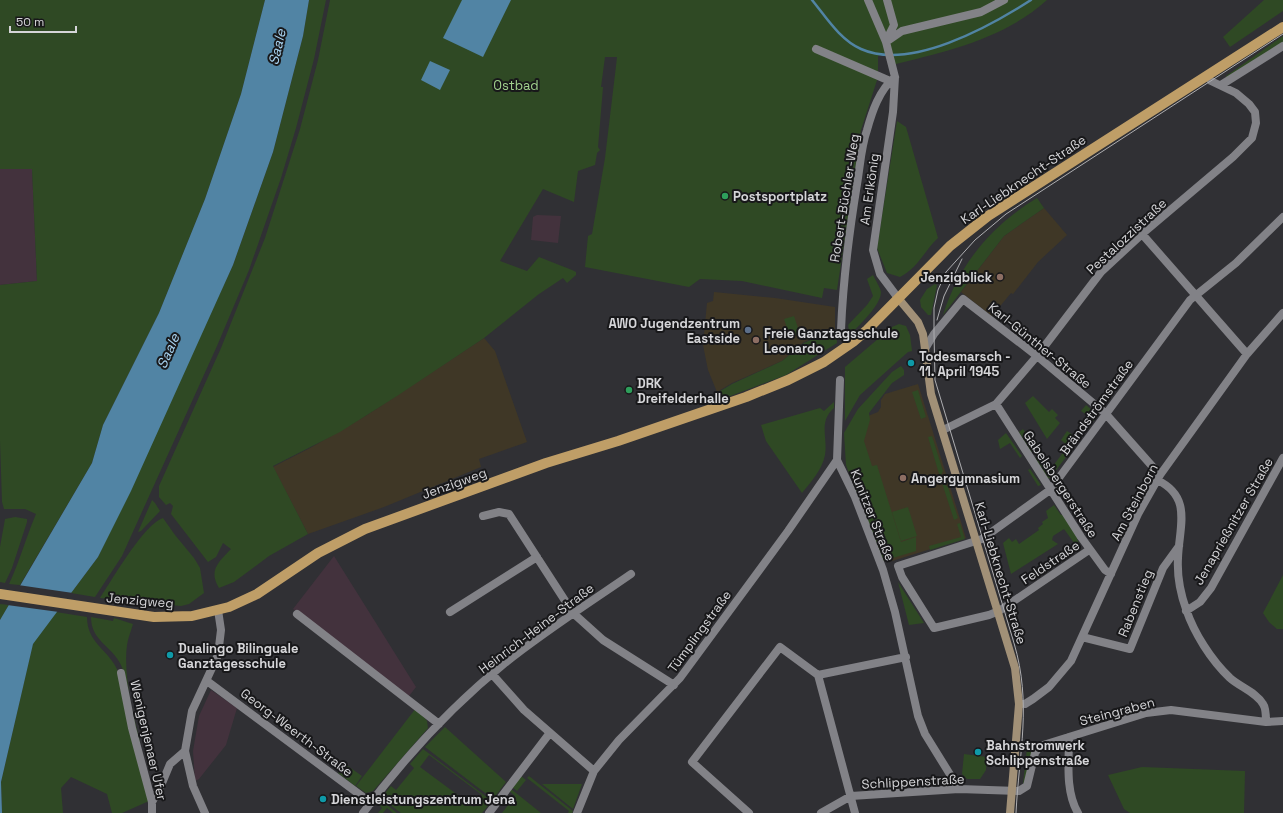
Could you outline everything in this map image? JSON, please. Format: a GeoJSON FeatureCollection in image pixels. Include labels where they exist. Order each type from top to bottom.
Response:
{"type":"FeatureCollection","features":[{"type":"Feature","properties":{"kind":"main road","name":"Karl-Liebknecht-Straße"},"geometry":{"type":"LineString","coordinates":[[898,298],[950,246],[988,216],[1283,27]]}},
{"type":"Feature","properties":{"kind":"main road","name":"Jenzigweg"},"geometry":{"type":"LineString","coordinates":[[0,594],[123,613],[154,616],[179,617],[218,610],[257,594],[318,553],[365,529],[546,463],[618,441],[746,397],[788,380],[824,362],[846,347],[866,330],[898,298]]}},
{"type":"Feature","properties":{"kind":"street"},"geometry":{"type":"LineString","coordinates":[[816,49],[892,79],[892,65],[886,42],[868,0]]}},
{"type":"Feature","properties":{"kind":"street"},"geometry":{"type":"LineString","coordinates":[[886,42],[894,25],[887,0]]}},
{"type":"Feature","properties":{"kind":"street"},"geometry":{"type":"LineString","coordinates":[[886,42],[902,31],[981,12],[992,8],[1004,0]]}},
{"type":"Feature","properties":{"kind":"street"},"geometry":{"type":"LineString","coordinates":[[1221,86],[1283,46]]}},
{"type":"Feature","properties":{"kind":"street","name":"Pestalozzistraße"},"geometry":{"type":"LineString","coordinates":[[943,430],[996,404],[1037,356],[1101,272],[1142,234],[1233,158],[1252,138],[1256,123],[1255,112],[1249,104],[1236,93],[1211,81],[1207,76]]}},
{"type":"Feature","properties":{"kind":"street","name":"Am Erlkönig"},"geometry":{"type":"LineString","coordinates":[[892,79],[893,112],[873,250],[880,274],[898,298]]}},
{"type":"Feature","properties":{"kind":"street","name":"Robert-Büchler-Weg"},"geometry":{"type":"LineString","coordinates":[[842,330],[843,285],[866,131],[879,98],[892,79]]}},
{"type":"Feature","properties":{"kind":"street","name":"Brändströmstraße"},"geometry":{"type":"LineString","coordinates":[[898,566],[978,541],[1050,490],[1105,413],[1190,300],[1236,263],[1283,217]]}},
{"type":"Feature","properties":{"kind":"street"},"geometry":{"type":"LineString","coordinates":[[1142,234],[1247,354]]}},
{"type":"Feature","properties":{"kind":"street","name":"Karl-Liebknecht-Straße"},"geometry":{"type":"LineString","coordinates":[[898,298],[918,322],[923,334],[931,394],[978,541],[1014,662],[1019,704],[1010,813]]}},
{"type":"Feature","properties":{"kind":"street","name":"Karl-Günther-Straße"},"geometry":{"type":"LineString","coordinates":[[925,349],[934,334],[963,299],[1037,356],[1105,413],[1159,477],[1173,490],[1179,501],[1183,516],[1179,546],[1178,575],[1186,611],[1210,654],[1230,678],[1264,704],[1266,722]]}},
{"type":"Feature","properties":{"kind":"street","name":"Am Steinborn"},"geometry":{"type":"LineString","coordinates":[[1019,704],[1025,704],[1033,699],[1057,679],[1071,661],[1138,514],[1159,477],[1247,354],[1283,313]]}},
{"type":"Feature","properties":{"kind":"street","name":"Kunitzer Straße"},"geometry":{"type":"LineString","coordinates":[[840,380],[837,460],[855,497],[883,570],[906,657],[918,716],[927,739],[959,789]]}},
{"type":"Feature","properties":{"kind":"street","name":"Gabelsbergerstraße"},"geometry":{"type":"LineString","coordinates":[[996,404],[1089,550],[1111,574]]}},
{"type":"Feature","properties":{"kind":"street","name":"Jenaprießnitzer Straße"},"geometry":{"type":"LineString","coordinates":[[1186,611],[1200,602],[1210,588],[1283,458]]}},
{"type":"Feature","properties":{"kind":"street","name":"Tümplingstraße"},"geometry":{"type":"LineString","coordinates":[[577,813],[594,771],[619,740],[674,685],[775,549],[837,460]]}},
{"type":"Feature","properties":{"kind":"street"},"geometry":{"type":"LineString","coordinates":[[482,516],[499,512],[509,514],[574,613],[603,640],[674,685]]}},
{"type":"Feature","properties":{"kind":"street","name":"Rabenstieg"},"geometry":{"type":"LineString","coordinates":[[1082,637],[1130,649],[1163,568],[1179,546]]}},
{"type":"Feature","properties":{"kind":"street","name":"Feldstraße"},"geometry":{"type":"LineString","coordinates":[[934,628],[990,615],[999,611],[1089,550]]}},
{"type":"Feature","properties":{"kind":"street"},"geometry":{"type":"LineString","coordinates":[[450,612],[536,557]]}},
{"type":"Feature","properties":{"kind":"street","name":"Kunitzer Straße"},"geometry":{"type":"LineString","coordinates":[[898,566],[902,576],[934,628]]}},
{"type":"Feature","properties":{"kind":"street","name":"Heinrich-Heine-Straße"},"geometry":{"type":"LineString","coordinates":[[363,813],[406,760],[439,724],[492,674],[574,613],[632,574]]}},
{"type":"Feature","properties":{"kind":"street"},"geometry":{"type":"LineString","coordinates":[[205,813],[192,786],[186,751],[192,711],[218,655],[220,644],[218,610]]}},
{"type":"Feature","properties":{"kind":"street"},"geometry":{"type":"LineString","coordinates":[[297,614],[439,724]]}},
{"type":"Feature","properties":{"kind":"street"},"geometry":{"type":"LineString","coordinates":[[749,813],[692,762],[780,647],[818,674],[855,813]]}},
{"type":"Feature","properties":{"kind":"street"},"geometry":{"type":"LineString","coordinates":[[818,674],[906,657]]}},
{"type":"Feature","properties":{"kind":"street","name":"Wenigenjenaer Ufer"},"geometry":{"type":"LineString","coordinates":[[122,673],[132,728],[152,802],[152,813]]}},
{"type":"Feature","properties":{"kind":"street"},"geometry":{"type":"LineString","coordinates":[[492,674],[524,710],[549,734],[594,771]]}},
{"type":"Feature","properties":{"kind":"street","name":"Georg-Weerth-Straße"},"geometry":{"type":"LineString","coordinates":[[207,681],[371,803]]}},
{"type":"Feature","properties":{"kind":"street","name":"Steingraben"},"geometry":{"type":"LineString","coordinates":[[1012,791],[1019,791],[1027,786],[1035,753],[1040,746],[1146,713],[1171,710],[1266,722],[1283,721]]}},
{"type":"Feature","properties":{"kind":"street"},"geometry":{"type":"LineString","coordinates":[[489,813],[549,734]]}},
{"type":"Feature","properties":{"kind":"street"},"geometry":{"type":"LineString","coordinates":[[1069,737],[1070,788],[1072,801],[1078,813]]}},
{"type":"Feature","properties":{"kind":"street"},"geometry":{"type":"LineString","coordinates":[[152,802],[160,788],[170,764],[186,751]]}},
{"type":"Feature","properties":{"kind":"street","name":"Schlippenstraße"},"geometry":{"type":"LineString","coordinates":[[820,813],[851,796],[959,789],[1012,791]]}},
{"type":"Feature","properties":{"kind":"shaded area"},"geometry":{"type":"Polygon","coordinates":[[[32,168],[37,281],[0,285],[0,169],[32,168]]]}},
{"type":"Feature","properties":{"kind":"shaded area","name":"Jenzigblick"},"geometry":{"type":"Polygon","coordinates":[[[1044,208],[1067,235],[1038,262],[1013,294],[1011,293],[992,316],[961,292],[1004,236],[1044,208]]]}},
{"type":"Feature","properties":{"kind":"shaded area"},"geometry":{"type":"Polygon","coordinates":[[[537,215],[561,216],[558,243],[531,240],[533,217],[537,215]]]}},
{"type":"Feature","properties":{"kind":"shaded area","name":"Freie Ganztagsschule Leonardo"},"geometry":{"type":"Polygon","coordinates":[[[714,292],[775,298],[835,307],[835,329],[804,342],[782,361],[732,383],[717,392],[708,370],[703,345],[707,303],[713,301],[714,292]]]}},
{"type":"Feature","properties":{"kind":"shaded area"},"geometry":{"type":"Polygon","coordinates":[[[484,338],[495,351],[527,442],[479,459],[481,467],[384,507],[308,534],[273,467],[312,447],[367,415],[484,338]]]}},
{"type":"Feature","properties":{"kind":"shaded area","name":"Angergymnasium"},"geometry":{"type":"Polygon","coordinates":[[[918,384],[966,538],[889,562],[865,496],[847,432],[868,416],[878,412],[881,407],[881,400],[885,394],[918,384]]]}},
{"type":"Feature","properties":{"kind":"shaded area"},"geometry":{"type":"Polygon","coordinates":[[[334,556],[416,687],[409,696],[293,609],[334,556]]]}},
{"type":"Feature","properties":{"kind":"shaded area"},"geometry":{"type":"Polygon","coordinates":[[[211,690],[237,708],[226,745],[199,779],[195,781],[193,751],[199,716],[211,690]]]}},
{"type":"Feature","properties":{"kind":"green space"},"geometry":{"type":"Polygon","coordinates":[[[0,0],[265,0],[241,94],[205,199],[159,313],[103,425],[92,463],[20,585],[9,584],[36,514],[25,509],[4,509],[2,502],[0,441],[0,285],[37,281],[32,169],[0,169],[0,0]]]}},
{"type":"Feature","properties":{"kind":"green space"},"geometry":{"type":"Polygon","coordinates":[[[309,0],[326,0],[314,59],[281,178],[249,270],[217,346],[122,556],[95,597],[71,593],[98,557],[233,265],[273,152],[303,36],[309,0]]]}},
{"type":"Feature","properties":{"kind":"green space","name":"Ostbad"},"geometry":{"type":"Polygon","coordinates":[[[330,0],[1047,0],[1012,25],[994,34],[954,49],[892,65],[889,52],[878,56],[878,77],[861,130],[837,290],[824,288],[822,298],[742,281],[700,279],[689,287],[585,267],[588,236],[592,234],[605,158],[617,57],[605,57],[601,87],[603,87],[598,147],[600,150],[597,153],[595,165],[578,171],[574,202],[543,189],[500,261],[527,271],[539,257],[572,270],[576,272],[576,275],[567,283],[563,278],[539,294],[484,338],[340,432],[273,466],[308,534],[269,556],[234,582],[219,588],[215,576],[216,567],[231,549],[223,543],[216,557],[208,562],[171,514],[173,506],[170,503],[166,505],[159,497],[159,486],[221,348],[265,238],[300,129],[318,60],[330,0]]]}},
{"type":"Feature","properties":{"kind":"green space"},"geometry":{"type":"Polygon","coordinates":[[[1264,0],[1283,0],[1283,11],[1230,47],[1223,37],[1264,0]]]}},
{"type":"Feature","properties":{"kind":"green space"},"geometry":{"type":"Polygon","coordinates":[[[1283,36],[1283,44],[1226,79],[1226,76],[1283,36]]]}},
{"type":"Feature","properties":{"kind":"green space"},"geometry":{"type":"Polygon","coordinates":[[[897,121],[906,127],[938,238],[912,269],[900,277],[887,273],[877,248],[897,121]]]}},
{"type":"Feature","properties":{"kind":"green space"},"geometry":{"type":"Polygon","coordinates":[[[1037,198],[1044,208],[1004,236],[943,315],[958,279],[979,248],[1006,220],[1037,198]]]}},
{"type":"Feature","properties":{"kind":"green space"},"geometry":{"type":"Polygon","coordinates":[[[873,275],[881,292],[878,303],[852,333],[849,330],[848,325],[867,305],[873,296],[867,279],[873,275]]]}},
{"type":"Feature","properties":{"kind":"green space"},"geometry":{"type":"Polygon","coordinates":[[[935,284],[937,285],[931,315],[928,315],[921,307],[920,300],[927,289],[935,284]]]}},
{"type":"Feature","properties":{"kind":"green space"},"geometry":{"type":"Polygon","coordinates":[[[794,316],[800,334],[790,337],[784,319],[794,316]]]}},
{"type":"Feature","properties":{"kind":"green space"},"geometry":{"type":"Polygon","coordinates":[[[899,324],[906,326],[910,335],[912,351],[908,352],[860,395],[845,421],[845,367],[892,327],[899,324]]]}},
{"type":"Feature","properties":{"kind":"green space"},"geometry":{"type":"Polygon","coordinates":[[[831,331],[836,333],[837,343],[786,375],[725,398],[717,393],[732,384],[782,361],[804,343],[831,331]]]}},
{"type":"Feature","properties":{"kind":"green space"},"geometry":{"type":"Polygon","coordinates":[[[901,366],[904,370],[904,375],[892,383],[869,413],[870,420],[864,441],[872,466],[877,465],[901,542],[916,537],[916,551],[883,561],[846,465],[844,433],[858,409],[892,372],[901,366]]]}},
{"type":"Feature","properties":{"kind":"green space"},"geometry":{"type":"Polygon","coordinates":[[[918,390],[926,417],[921,419],[912,392],[918,390]]]}},
{"type":"Feature","properties":{"kind":"green space"},"geometry":{"type":"Polygon","coordinates":[[[1033,396],[1049,412],[1052,409],[1058,415],[1055,418],[1060,423],[1047,439],[1025,403],[1033,396]]]}},
{"type":"Feature","properties":{"kind":"green space"},"geometry":{"type":"Polygon","coordinates":[[[834,402],[834,408],[829,413],[825,424],[826,448],[824,460],[816,476],[802,493],[766,441],[761,425],[820,408],[824,411],[834,402]]]}},
{"type":"Feature","properties":{"kind":"green space"},"geometry":{"type":"Polygon","coordinates":[[[1086,405],[1098,415],[1050,478],[1048,478],[1035,458],[1039,456],[1053,466],[1068,446],[1061,440],[1067,431],[1076,437],[1090,417],[1081,411],[1086,405]]]}},
{"type":"Feature","properties":{"kind":"green space"},"geometry":{"type":"Polygon","coordinates":[[[1023,429],[1036,449],[1031,452],[1019,432],[1023,429]]]}},
{"type":"Feature","properties":{"kind":"green space"},"geometry":{"type":"Polygon","coordinates":[[[1006,433],[1022,456],[1020,458],[1010,443],[1000,449],[998,440],[1006,433]]]}},
{"type":"Feature","properties":{"kind":"green space"},"geometry":{"type":"Polygon","coordinates":[[[932,436],[943,471],[940,477],[928,437],[932,436]]]}},
{"type":"Feature","properties":{"kind":"green space"},"geometry":{"type":"Polygon","coordinates":[[[1030,469],[1041,485],[1038,486],[1028,470],[1030,469]]]}},
{"type":"Feature","properties":{"kind":"green space"},"geometry":{"type":"Polygon","coordinates":[[[942,483],[948,487],[958,518],[954,520],[942,483]]]}},
{"type":"Feature","properties":{"kind":"green space"},"geometry":{"type":"Polygon","coordinates":[[[152,500],[160,511],[141,531],[138,532],[152,500]]]}},
{"type":"Feature","properties":{"kind":"green space"},"geometry":{"type":"Polygon","coordinates":[[[1054,505],[1061,515],[1065,513],[1081,537],[1077,539],[1080,545],[1077,547],[1064,529],[1053,536],[1052,540],[1058,544],[1011,574],[1003,543],[1009,538],[1012,542],[1016,539],[1019,544],[1039,530],[1038,528],[1043,524],[1042,522],[1048,518],[1046,511],[1054,505]]]}},
{"type":"Feature","properties":{"kind":"green space"},"geometry":{"type":"Polygon","coordinates":[[[908,507],[917,536],[901,541],[892,512],[908,507]]]}},
{"type":"Feature","properties":{"kind":"green space"},"geometry":{"type":"Polygon","coordinates":[[[15,517],[27,519],[27,522],[12,568],[5,583],[0,582],[0,547],[5,519],[15,517]]]}},
{"type":"Feature","properties":{"kind":"green space"},"geometry":{"type":"Polygon","coordinates":[[[163,518],[200,568],[204,593],[189,604],[181,606],[100,598],[138,541],[155,522],[163,518]]]}},
{"type":"Feature","properties":{"kind":"green space"},"geometry":{"type":"Polygon","coordinates":[[[960,523],[965,539],[930,550],[929,546],[961,537],[957,524],[960,523]]]}},
{"type":"Feature","properties":{"kind":"green space"},"geometry":{"type":"Polygon","coordinates":[[[1283,575],[1283,629],[1277,629],[1269,622],[1263,613],[1283,575]]]}},
{"type":"Feature","properties":{"kind":"green space"},"geometry":{"type":"Polygon","coordinates":[[[898,582],[924,623],[909,625],[898,582]]]}},
{"type":"Feature","properties":{"kind":"green space"},"geometry":{"type":"Polygon","coordinates":[[[0,604],[9,605],[0,620],[0,604]]]}},
{"type":"Feature","properties":{"kind":"green space"},"geometry":{"type":"Polygon","coordinates":[[[56,612],[87,617],[88,627],[91,634],[95,641],[111,659],[119,674],[149,801],[122,813],[112,813],[107,794],[71,777],[61,788],[63,813],[2,813],[1,782],[33,643],[56,612]]]}},
{"type":"Feature","properties":{"kind":"green space"},"geometry":{"type":"Polygon","coordinates":[[[91,617],[113,621],[114,618],[133,624],[127,645],[126,656],[129,691],[124,673],[117,658],[94,632],[91,617]]]}},
{"type":"Feature","properties":{"kind":"green space"},"geometry":{"type":"Polygon","coordinates":[[[416,708],[427,721],[428,728],[373,791],[366,793],[356,786],[416,708]]]}},
{"type":"Feature","properties":{"kind":"green space"},"geometry":{"type":"Polygon","coordinates":[[[132,709],[140,742],[138,743],[132,709]]]}},
{"type":"Feature","properties":{"kind":"green space"},"geometry":{"type":"Polygon","coordinates":[[[445,727],[506,782],[493,799],[425,747],[445,727]]]}},
{"type":"Feature","properties":{"kind":"green space"},"geometry":{"type":"Polygon","coordinates":[[[1033,746],[1024,784],[1023,784],[1027,748],[1033,746]]]}},
{"type":"Feature","properties":{"kind":"green space"},"geometry":{"type":"Polygon","coordinates":[[[423,749],[492,801],[482,813],[401,813],[381,798],[391,786],[396,790],[414,768],[410,764],[423,749]],[[429,755],[420,767],[474,807],[482,795],[429,755]]]}},
{"type":"Feature","properties":{"kind":"green space"},"geometry":{"type":"Polygon","coordinates":[[[964,754],[987,757],[986,770],[980,779],[967,779],[962,774],[964,754]]]}},
{"type":"Feature","properties":{"kind":"green space"},"geometry":{"type":"Polygon","coordinates":[[[345,764],[362,776],[355,786],[338,773],[345,764]]]}},
{"type":"Feature","properties":{"kind":"green space"},"geometry":{"type":"Polygon","coordinates":[[[1142,767],[1245,771],[1244,813],[1130,813],[1124,809],[1108,775],[1142,767]]]}},
{"type":"Feature","properties":{"kind":"green space"},"geometry":{"type":"Polygon","coordinates":[[[521,776],[526,780],[517,791],[512,787],[521,776]]]}},
{"type":"Feature","properties":{"kind":"green space"},"geometry":{"type":"Polygon","coordinates":[[[529,776],[573,811],[572,813],[568,813],[569,811],[527,778],[529,776]]]}},
{"type":"Feature","properties":{"kind":"green space"},"geometry":{"type":"Polygon","coordinates":[[[542,784],[582,784],[573,809],[542,784]]]}},
{"type":"Feature","properties":{"kind":"green space"},"geometry":{"type":"Polygon","coordinates":[[[511,789],[541,813],[502,813],[515,796],[509,791],[511,789]]]}},
{"type":"Feature","properties":{"kind":"green space"},"geometry":{"type":"Polygon","coordinates":[[[380,799],[397,813],[393,813],[387,808],[383,813],[378,813],[382,808],[377,803],[380,799]]]}},
{"type":"Feature","properties":{"kind":"water","name":"Saale"},"geometry":{"type":"Polygon","coordinates":[[[265,0],[309,0],[303,36],[273,152],[233,265],[131,491],[98,557],[33,644],[1,782],[2,813],[0,813],[0,620],[92,463],[103,425],[159,313],[205,199],[241,94],[265,0]]]}},
{"type":"Feature","properties":{"kind":"water"},"geometry":{"type":"Polygon","coordinates":[[[462,0],[511,0],[483,57],[443,38],[462,0]]]}},
{"type":"Feature","properties":{"kind":"water"},"geometry":{"type":"Polygon","coordinates":[[[430,61],[450,70],[440,90],[421,80],[430,61]]]}},
{"type":"Feature","properties":{"kind":"pier"},"geometry":{"type":"Polygon","coordinates":[[[18,585],[73,593],[59,612],[7,605],[18,585]]]}},
{"type":"Feature","properties":{"kind":"waterway"},"geometry":{"type":"LineString","coordinates":[[812,0],[834,28],[846,40],[861,49],[881,54],[902,54],[925,50],[949,43],[994,22],[1031,0]]}},
{"type":"Feature","properties":{"kind":"tram line"},"geometry":{"type":"LineString","coordinates":[[1016,813],[1023,728],[1022,687],[1019,665],[1014,643],[935,380],[934,308],[938,290],[946,272],[975,240],[1006,214],[1283,34]]}},
{"type":"Feature","properties":{"kind":"tram line"},"geometry":{"type":"LineString","coordinates":[[937,320],[944,296],[962,259]]}},
{"type":"Feature","properties":{"kind":"place","name":"Postsportplatz"},"geometry":{"type":"Point","coordinates":[725,196]}},
{"type":"Feature","properties":{"kind":"place","name":"Jenzigblick"},"geometry":{"type":"Point","coordinates":[1000,277]}},
{"type":"Feature","properties":{"kind":"place","name":"AWO Jugendzentrum Eastside"},"geometry":{"type":"Point","coordinates":[748,330]}},
{"type":"Feature","properties":{"kind":"place","name":"Freie Ganztagsschule Leonardo"},"geometry":{"type":"Point","coordinates":[756,340]}},
{"type":"Feature","properties":{"kind":"place","name":"Todesmarsch - 11. April 1945"},"geometry":{"type":"Point","coordinates":[911,363]}},
{"type":"Feature","properties":{"kind":"place","name":"DRK Dreifelderhalle"},"geometry":{"type":"Point","coordinates":[629,390]}},
{"type":"Feature","properties":{"kind":"place","name":"Angergymnasium"},"geometry":{"type":"Point","coordinates":[903,478]}},
{"type":"Feature","properties":{"kind":"place","name":"Dualingo Bilinguale Ganztagesschule"},"geometry":{"type":"Point","coordinates":[170,655]}},
{"type":"Feature","properties":{"kind":"place","name":"Bahnstromwerk Schlippenstraße"},"geometry":{"type":"Point","coordinates":[978,752]}},
{"type":"Feature","properties":{"kind":"place","name":"Dienstleistungszentrum Jena"},"geometry":{"type":"Point","coordinates":[323,799]}}]}
